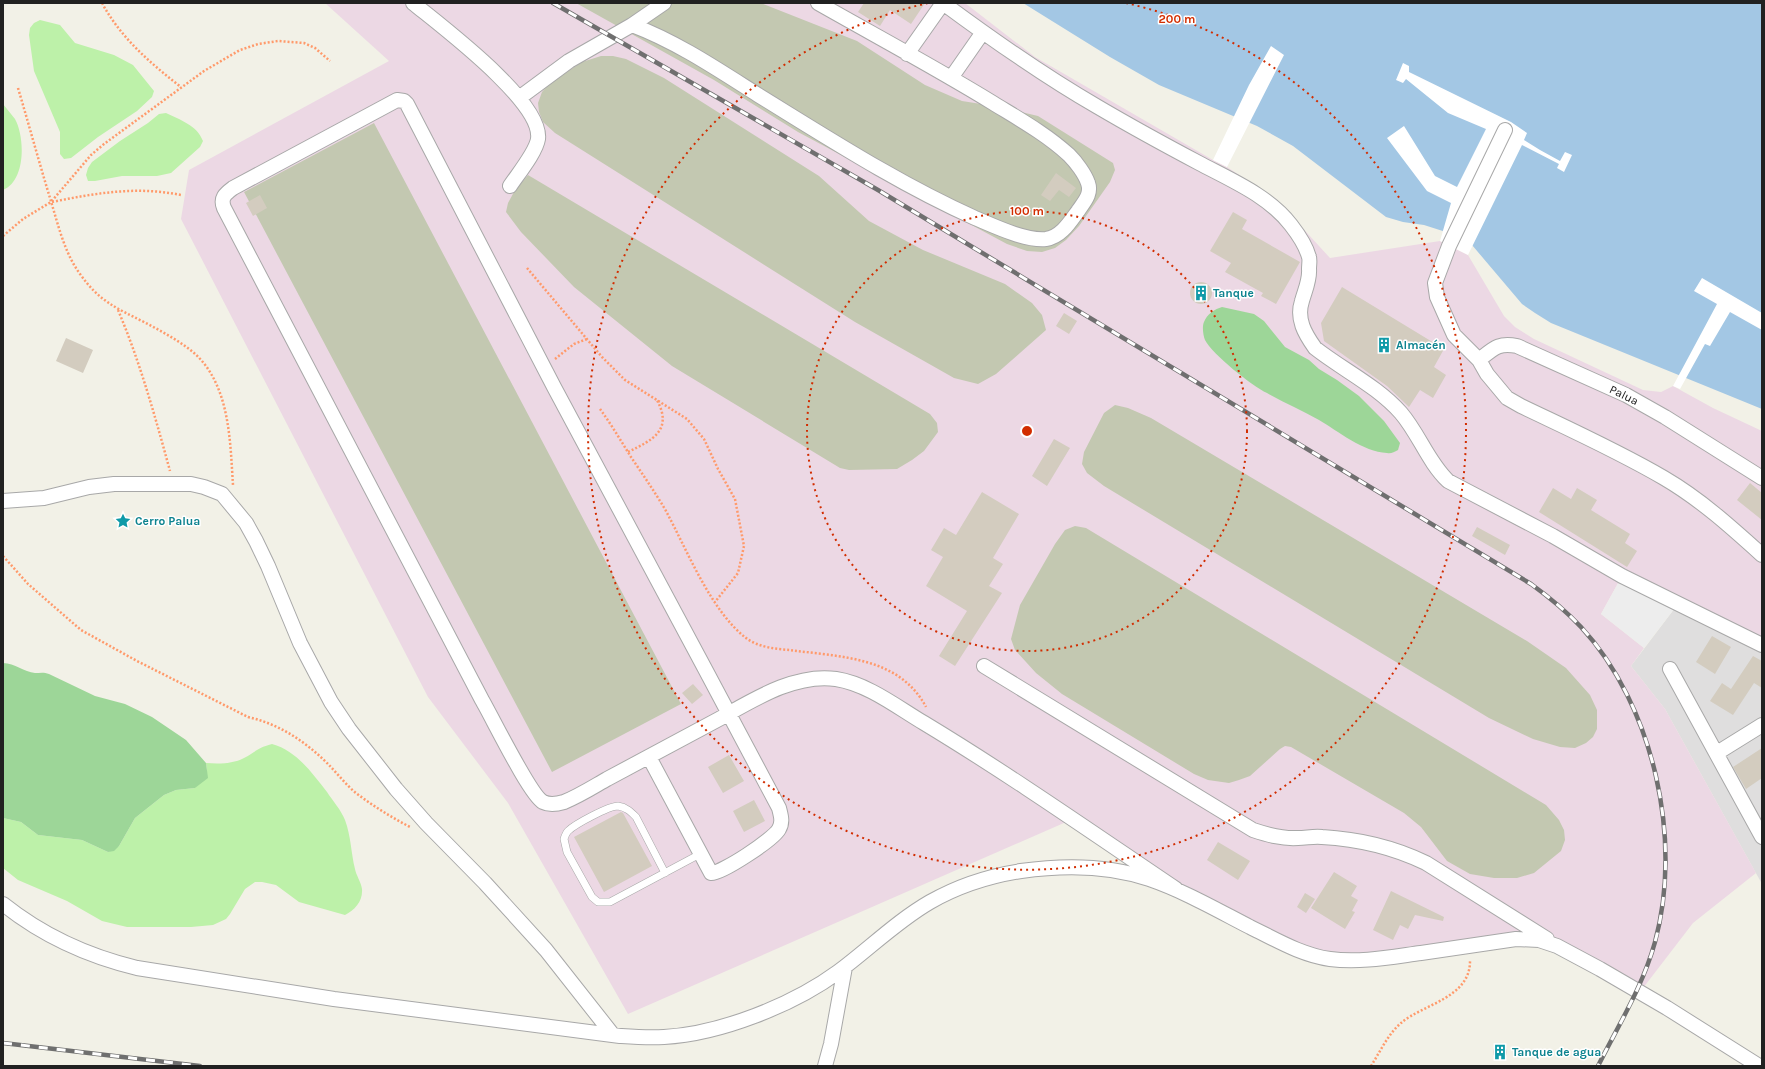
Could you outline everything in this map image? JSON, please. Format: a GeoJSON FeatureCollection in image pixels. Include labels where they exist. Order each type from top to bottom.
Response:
{"type":"FeatureCollection","features":[{"type":"Feature","properties":{"kind":"street"},"geometry":{"type":"LineString","coordinates":[[413,3],[468,48],[519,98],[535,122],[538,138],[536,146],[510,186]]}},
{"type":"Feature","properties":{"kind":"street"},"geometry":{"type":"LineString","coordinates":[[519,98],[569,61],[632,25],[664,3]]}},
{"type":"Feature","properties":{"kind":"street"},"geometry":{"type":"LineString","coordinates":[[632,25],[658,35],[686,49],[779,107],[929,196],[969,215],[1015,233],[1036,239],[1048,239],[1058,235],[1066,227],[1090,192],[1088,182],[1082,171],[1070,156],[1042,133],[951,78],[818,3]]}},
{"type":"Feature","properties":{"kind":"street"},"geometry":{"type":"LineString","coordinates":[[907,54],[943,3],[1057,83],[1134,128],[1255,194],[1274,208],[1290,224],[1302,242],[1309,258],[1310,277],[1301,303],[1300,315],[1302,326],[1307,337],[1315,348],[1382,396],[1401,413],[1444,477],[1466,491],[1553,536],[1622,576],[1762,645]]}},
{"type":"Feature","properties":{"kind":"street"},"geometry":{"type":"LineString","coordinates":[[951,78],[983,32]]}},
{"type":"Feature","properties":{"kind":"street"},"geometry":{"type":"LineString","coordinates":[[649,757],[709,871],[714,873],[763,845],[775,835],[781,824],[782,817],[779,808],[728,714],[544,368],[450,188],[412,110],[404,101],[398,100],[233,188],[223,197],[222,201],[224,208],[324,402],[534,794],[544,802],[556,804],[563,802],[649,757],[728,714],[773,690],[801,681],[828,678],[851,682],[863,688],[1002,771],[1176,890]]}},
{"type":"Feature","properties":{"kind":"street"},"geometry":{"type":"LineString","coordinates":[[1505,130],[1450,246],[1435,283],[1437,297],[1441,308],[1454,335],[1479,360],[1487,374],[1507,398],[1617,452],[1665,478],[1705,505],[1762,555]]}},
{"type":"Feature","properties":{"kind":"street","name":"Palua"},"geometry":{"type":"LineString","coordinates":[[1479,360],[1496,347],[1505,344],[1517,346],[1626,395],[1665,417],[1762,478]]}},
{"type":"Feature","properties":{"kind":"street"},"geometry":{"type":"LineString","coordinates":[[3,501],[44,498],[68,491],[114,484],[191,484],[222,494],[246,523],[268,566],[300,644],[331,702],[349,729],[396,789],[426,823],[485,883],[546,950],[613,1035]]}},
{"type":"Feature","properties":{"kind":"street"},"geometry":{"type":"LineString","coordinates":[[984,666],[1253,830],[1276,837],[1321,837],[1374,844],[1404,853],[1426,863],[1557,946],[1667,1008],[1759,1066]]}},
{"type":"Feature","properties":{"kind":"street"},"geometry":{"type":"LineString","coordinates":[[1670,668],[1762,837]]}},
{"type":"Feature","properties":{"kind":"street"},"geometry":{"type":"LineString","coordinates":[[1716,753],[1762,725]]}},
{"type":"Feature","properties":{"kind":"street"},"geometry":{"type":"LineString","coordinates":[[3,904],[27,922],[63,943],[111,962],[137,968],[334,999],[645,1038],[666,1037],[710,1029],[736,1022],[790,1000],[814,987],[844,967],[929,903],[974,882],[1043,868],[1094,868],[1123,872],[1149,879],[1176,890],[1289,946],[1313,955],[1330,959],[1367,960],[1516,939],[1539,940],[1557,946]]}},
{"type":"Feature","properties":{"kind":"street"},"geometry":{"type":"LineString","coordinates":[[825,1066],[831,1044],[844,967]]}},
{"type":"Feature","properties":{"kind":"lane"},"geometry":{"type":"LineString","coordinates":[[666,873],[636,817],[623,807],[613,807],[569,830],[564,839],[564,844],[570,859],[592,897],[598,902],[604,903],[615,900],[666,873],[700,854]]}},
{"type":"Feature","properties":{"kind":"path"},"geometry":{"type":"LineString","coordinates":[[102,3],[129,42],[151,63],[181,87]]}},
{"type":"Feature","properties":{"kind":"path"},"geometry":{"type":"LineString","coordinates":[[3,236],[23,220],[51,202],[91,155],[104,144],[204,71],[240,50],[258,44],[278,41],[304,43],[315,48],[330,61]]}},
{"type":"Feature","properties":{"kind":"path"},"geometry":{"type":"LineString","coordinates":[[18,88],[65,248],[79,273],[97,294],[117,310],[171,337],[193,353],[208,371],[218,390],[225,411],[229,438],[234,508]]}},
{"type":"Feature","properties":{"kind":"path"},"geometry":{"type":"LineString","coordinates":[[51,202],[87,194],[119,190],[144,190],[181,195]]}},
{"type":"Feature","properties":{"kind":"path"},"geometry":{"type":"LineString","coordinates":[[527,268],[586,339],[625,380],[681,415],[697,428],[704,439],[718,469],[735,499],[743,538],[743,552],[738,573],[715,602]]}},
{"type":"Feature","properties":{"kind":"path"},"geometry":{"type":"LineString","coordinates":[[117,310],[131,340],[147,388],[174,484]]}},
{"type":"Feature","properties":{"kind":"path"},"geometry":{"type":"LineString","coordinates":[[544,368],[574,344],[586,339]]}},
{"type":"Feature","properties":{"kind":"path"},"geometry":{"type":"LineString","coordinates":[[628,452],[644,445],[659,432],[663,419],[662,412],[656,400]]}},
{"type":"Feature","properties":{"kind":"path"},"geometry":{"type":"LineString","coordinates":[[600,409],[655,492],[698,574],[715,602],[741,634],[758,644],[771,648],[869,661],[893,674],[910,686],[923,701],[931,728]]}},
{"type":"Feature","properties":{"kind":"path"},"geometry":{"type":"LineString","coordinates":[[3,556],[28,584],[81,630],[137,661],[248,717],[268,723],[295,737],[314,750],[355,792],[392,818],[412,828]]}},
{"type":"Feature","properties":{"kind":"path"},"geometry":{"type":"LineString","coordinates":[[1370,1066],[1399,1025],[1417,1012],[1446,998],[1461,985],[1470,966],[1469,946]]}},
{"type":"Feature","properties":{"kind":"shaded area"},"geometry":{"type":"Polygon","coordinates":[[[325,3],[965,3],[1035,57],[1227,167],[1276,199],[1330,258],[1440,241],[1468,255],[1504,316],[1515,327],[1534,339],[1643,390],[1661,392],[1673,386],[1713,408],[1762,431],[1762,645],[1622,576],[1601,614],[1644,648],[1631,666],[1665,709],[1756,873],[1693,923],[1640,992],[1539,940],[1330,959],[1227,915],[1073,819],[628,1014],[508,803],[428,697],[181,219],[189,170],[389,61],[325,3]]]}},
{"type":"Feature","properties":{"kind":"shaded area"},"geometry":{"type":"Polygon","coordinates":[[[576,3],[761,3],[857,41],[925,85],[962,101],[1000,107],[1038,116],[1113,163],[1115,170],[1110,182],[1079,226],[1066,240],[1055,248],[1042,252],[1027,251],[1007,244],[798,132],[714,80],[576,3]]]}},
{"type":"Feature","properties":{"kind":"shaded area"},"geometry":{"type":"Polygon","coordinates":[[[601,56],[613,56],[626,59],[664,78],[819,176],[869,221],[923,250],[1005,284],[1032,303],[1042,315],[1046,330],[996,374],[978,384],[954,378],[855,322],[555,133],[543,122],[539,112],[538,103],[542,92],[550,83],[582,62],[601,56]]]}},
{"type":"Feature","properties":{"kind":"shaded area"},"geometry":{"type":"Polygon","coordinates":[[[374,123],[681,704],[552,772],[244,192],[374,123]]]}},
{"type":"Feature","properties":{"kind":"shaded area"},"geometry":{"type":"Polygon","coordinates":[[[528,175],[930,414],[937,423],[938,432],[924,451],[897,469],[849,470],[840,468],[672,366],[574,287],[521,232],[506,212],[508,203],[514,192],[528,175]]]}},
{"type":"Feature","properties":{"kind":"shaded area"},"geometry":{"type":"Polygon","coordinates":[[[1115,405],[1128,408],[1151,418],[1527,641],[1566,668],[1590,695],[1597,710],[1597,729],[1593,737],[1586,743],[1575,748],[1560,747],[1533,739],[1489,718],[1104,486],[1087,473],[1082,464],[1084,452],[1104,413],[1115,405]]]}},
{"type":"Feature","properties":{"kind":"shaded area"},"geometry":{"type":"Polygon","coordinates":[[[1075,526],[1086,528],[1546,805],[1559,820],[1564,830],[1565,840],[1561,851],[1534,873],[1517,878],[1494,878],[1470,874],[1447,861],[1421,827],[1404,813],[1291,747],[1285,746],[1280,749],[1250,776],[1229,783],[1208,780],[1194,774],[1062,694],[1036,673],[1015,650],[1011,639],[1020,605],[1055,544],[1065,530],[1075,526]]]}},
{"type":"Feature","properties":{"kind":"shaded area"},"geometry":{"type":"Polygon","coordinates":[[[1622,576],[1678,604],[1644,648],[1601,614],[1622,576]]]}},
{"type":"Feature","properties":{"kind":"shaded area"},"geometry":{"type":"Polygon","coordinates":[[[1678,604],[1762,645],[1762,884],[1665,709],[1631,666],[1678,604]]]}},
{"type":"Feature","properties":{"kind":"green space"},"geometry":{"type":"Polygon","coordinates":[[[40,20],[60,25],[75,43],[114,55],[133,65],[154,91],[152,97],[137,111],[98,137],[71,158],[64,159],[60,154],[60,132],[34,71],[29,35],[30,28],[34,23],[40,20]]]}},
{"type":"Feature","properties":{"kind":"green space"},"geometry":{"type":"Polygon","coordinates":[[[3,104],[15,119],[21,136],[22,147],[20,168],[16,178],[11,185],[3,190],[3,104]]]}},
{"type":"Feature","properties":{"kind":"green space"},"geometry":{"type":"Polygon","coordinates":[[[166,113],[192,127],[197,131],[203,141],[200,147],[171,173],[157,176],[122,176],[88,181],[86,175],[92,162],[159,114],[166,113]]]}},
{"type":"Feature","properties":{"kind":"green space"},"geometry":{"type":"Polygon","coordinates":[[[1222,307],[1254,314],[1264,321],[1285,347],[1309,360],[1319,369],[1359,396],[1384,421],[1400,443],[1398,450],[1392,453],[1378,452],[1360,445],[1313,416],[1260,389],[1233,369],[1209,346],[1203,333],[1203,324],[1205,319],[1209,314],[1222,307]]]}},
{"type":"Feature","properties":{"kind":"green space"},"geometry":{"type":"Polygon","coordinates":[[[3,663],[12,664],[35,673],[49,674],[95,696],[125,704],[152,717],[186,740],[206,763],[208,778],[195,788],[176,790],[164,795],[135,818],[119,846],[114,851],[108,852],[82,840],[38,835],[21,822],[3,818],[3,663]]]}},
{"type":"Feature","properties":{"kind":"green space"},"geometry":{"type":"Polygon","coordinates":[[[272,744],[281,747],[296,757],[316,777],[345,820],[362,893],[358,905],[345,915],[299,902],[276,885],[255,882],[245,889],[226,919],[213,925],[191,927],[127,927],[102,921],[67,901],[18,880],[3,868],[3,818],[21,822],[38,835],[82,840],[108,852],[119,846],[135,818],[164,795],[176,790],[195,788],[207,771],[206,763],[235,761],[244,758],[260,748],[272,744]]]}},
{"type":"Feature","properties":{"kind":"water"},"geometry":{"type":"Polygon","coordinates":[[[1023,3],[1762,3],[1762,409],[1551,323],[1522,304],[1472,245],[1449,233],[1424,225],[1403,222],[1386,217],[1293,146],[1257,126],[1159,85],[1110,57],[1023,3]]]}},
{"type":"Feature","properties":{"kind":"pier"},"geometry":{"type":"Polygon","coordinates":[[[1271,46],[1284,55],[1227,167],[1213,160],[1249,85],[1271,46]]]}},
{"type":"Feature","properties":{"kind":"pier"},"geometry":{"type":"Polygon","coordinates":[[[1403,63],[1409,66],[1409,72],[1511,122],[1527,133],[1524,140],[1560,161],[1565,152],[1572,155],[1564,172],[1557,168],[1559,164],[1522,145],[1468,255],[1440,241],[1451,203],[1427,191],[1387,138],[1404,126],[1435,176],[1457,187],[1486,129],[1448,113],[1406,79],[1403,83],[1396,80],[1403,63]]]}},
{"type":"Feature","properties":{"kind":"pier"},"geometry":{"type":"Polygon","coordinates":[[[1702,278],[1762,313],[1762,330],[1730,312],[1710,346],[1705,344],[1680,389],[1673,386],[1717,304],[1694,291],[1702,278]]]}},
{"type":"Feature","properties":{"kind":"building"},"geometry":{"type":"Polygon","coordinates":[[[864,3],[925,3],[911,24],[890,10],[880,26],[858,12],[864,3]]]}},
{"type":"Feature","properties":{"kind":"building"},"geometry":{"type":"Polygon","coordinates":[[[1056,173],[1076,188],[1069,197],[1059,190],[1050,201],[1041,195],[1056,173]]]}},
{"type":"Feature","properties":{"kind":"building"},"geometry":{"type":"Polygon","coordinates":[[[260,195],[267,208],[253,216],[246,203],[260,195]]]}},
{"type":"Feature","properties":{"kind":"building"},"geometry":{"type":"Polygon","coordinates":[[[1233,212],[1247,220],[1242,229],[1300,262],[1276,304],[1261,296],[1263,293],[1225,272],[1231,263],[1210,251],[1233,212]]]}},
{"type":"Feature","properties":{"kind":"building","name":"Tanque"},"geometry":{"type":"Polygon","coordinates":[[[1201,282],[1209,285],[1212,293],[1209,301],[1201,304],[1193,301],[1190,293],[1193,285],[1201,282]]]}},
{"type":"Feature","properties":{"kind":"building","name":"Almacén"},"geometry":{"type":"Polygon","coordinates":[[[1342,287],[1444,349],[1434,367],[1446,375],[1433,398],[1420,390],[1409,407],[1387,386],[1324,341],[1321,323],[1342,287]]]}},
{"type":"Feature","properties":{"kind":"building"},"geometry":{"type":"Polygon","coordinates":[[[1064,313],[1077,321],[1069,334],[1056,326],[1064,313]]]}},
{"type":"Feature","properties":{"kind":"building"},"geometry":{"type":"Polygon","coordinates":[[[66,338],[93,350],[83,373],[56,361],[66,338]]]}},
{"type":"Feature","properties":{"kind":"building"},"geometry":{"type":"Polygon","coordinates":[[[1054,439],[1070,448],[1047,486],[1032,476],[1054,439]]]}},
{"type":"Feature","properties":{"kind":"building"},"geometry":{"type":"Polygon","coordinates":[[[1750,483],[1762,493],[1762,520],[1737,500],[1750,483]]]}},
{"type":"Feature","properties":{"kind":"building"},"geometry":{"type":"Polygon","coordinates":[[[1553,488],[1571,499],[1577,488],[1597,500],[1591,510],[1630,534],[1625,543],[1637,551],[1627,567],[1539,512],[1553,488]]]}},
{"type":"Feature","properties":{"kind":"building"},"geometry":{"type":"Polygon","coordinates":[[[982,492],[1019,514],[993,558],[1003,564],[989,586],[1002,593],[955,666],[939,656],[967,611],[926,586],[943,557],[931,550],[944,528],[956,535],[982,492]]]}},
{"type":"Feature","properties":{"kind":"building"},"geometry":{"type":"Polygon","coordinates":[[[1477,527],[1510,545],[1505,555],[1472,536],[1477,527]]]}},
{"type":"Feature","properties":{"kind":"building"},"geometry":{"type":"Polygon","coordinates":[[[1712,636],[1731,647],[1715,674],[1696,662],[1712,636]]]}},
{"type":"Feature","properties":{"kind":"building"},"geometry":{"type":"Polygon","coordinates":[[[1753,656],[1762,661],[1762,688],[1754,683],[1733,715],[1710,701],[1722,683],[1731,689],[1753,656]]]}},
{"type":"Feature","properties":{"kind":"building"},"geometry":{"type":"Polygon","coordinates":[[[693,684],[703,695],[692,704],[682,693],[693,684]]]}},
{"type":"Feature","properties":{"kind":"building"},"geometry":{"type":"Polygon","coordinates":[[[1762,748],[1762,778],[1746,789],[1733,767],[1762,748]]]}},
{"type":"Feature","properties":{"kind":"building"},"geometry":{"type":"Polygon","coordinates":[[[729,755],[744,781],[723,793],[708,767],[729,755]]]}},
{"type":"Feature","properties":{"kind":"building"},"geometry":{"type":"Polygon","coordinates":[[[754,800],[765,821],[744,832],[733,811],[754,800]]]}},
{"type":"Feature","properties":{"kind":"building"},"geometry":{"type":"Polygon","coordinates":[[[621,812],[623,813],[652,866],[604,892],[574,837],[621,812]]]}},
{"type":"Feature","properties":{"kind":"building"},"geometry":{"type":"Polygon","coordinates":[[[1218,842],[1250,861],[1238,880],[1207,860],[1218,842]]]}},
{"type":"Feature","properties":{"kind":"building"},"geometry":{"type":"Polygon","coordinates":[[[1334,872],[1357,886],[1351,896],[1358,900],[1352,911],[1355,912],[1345,929],[1311,908],[1334,872]]]}},
{"type":"Feature","properties":{"kind":"building"},"geometry":{"type":"Polygon","coordinates":[[[1391,891],[1444,917],[1443,921],[1415,915],[1408,929],[1400,925],[1393,940],[1373,930],[1391,891]]]}},
{"type":"Feature","properties":{"kind":"building"},"geometry":{"type":"Polygon","coordinates":[[[1305,893],[1315,899],[1306,913],[1297,907],[1305,893]]]}},
{"type":"Feature","properties":{"kind":"building","name":"Tanque de agua"},"geometry":{"type":"Polygon","coordinates":[[[1497,1045],[1503,1045],[1507,1049],[1507,1055],[1503,1059],[1497,1059],[1493,1055],[1493,1049],[1497,1045]]]}},
{"type":"Feature","properties":{"kind":"railway"},"geometry":{"type":"LineString","coordinates":[[553,3],[878,190],[1531,584],[1557,604],[1581,627],[1606,659],[1627,695],[1644,734],[1656,776],[1663,818],[1666,861],[1663,902],[1655,942],[1650,958],[1637,990],[1598,1066]]}},
{"type":"Feature","properties":{"kind":"railway"},"geometry":{"type":"LineString","coordinates":[[3,1043],[200,1066]]}},
{"type":"Feature","properties":{"kind":"place","name":"Tanque"},"geometry":{"type":"Point","coordinates":[1201,293]}},
{"type":"Feature","properties":{"kind":"place","name":"Almacén"},"geometry":{"type":"Point","coordinates":[1384,345]}},
{"type":"Feature","properties":{"kind":"place","name":"Cerro Palua"},"geometry":{"type":"Point","coordinates":[123,521]}},
{"type":"Feature","properties":{"kind":"place","name":"Tanque de agua"},"geometry":{"type":"Point","coordinates":[1500,1052]}}]}
